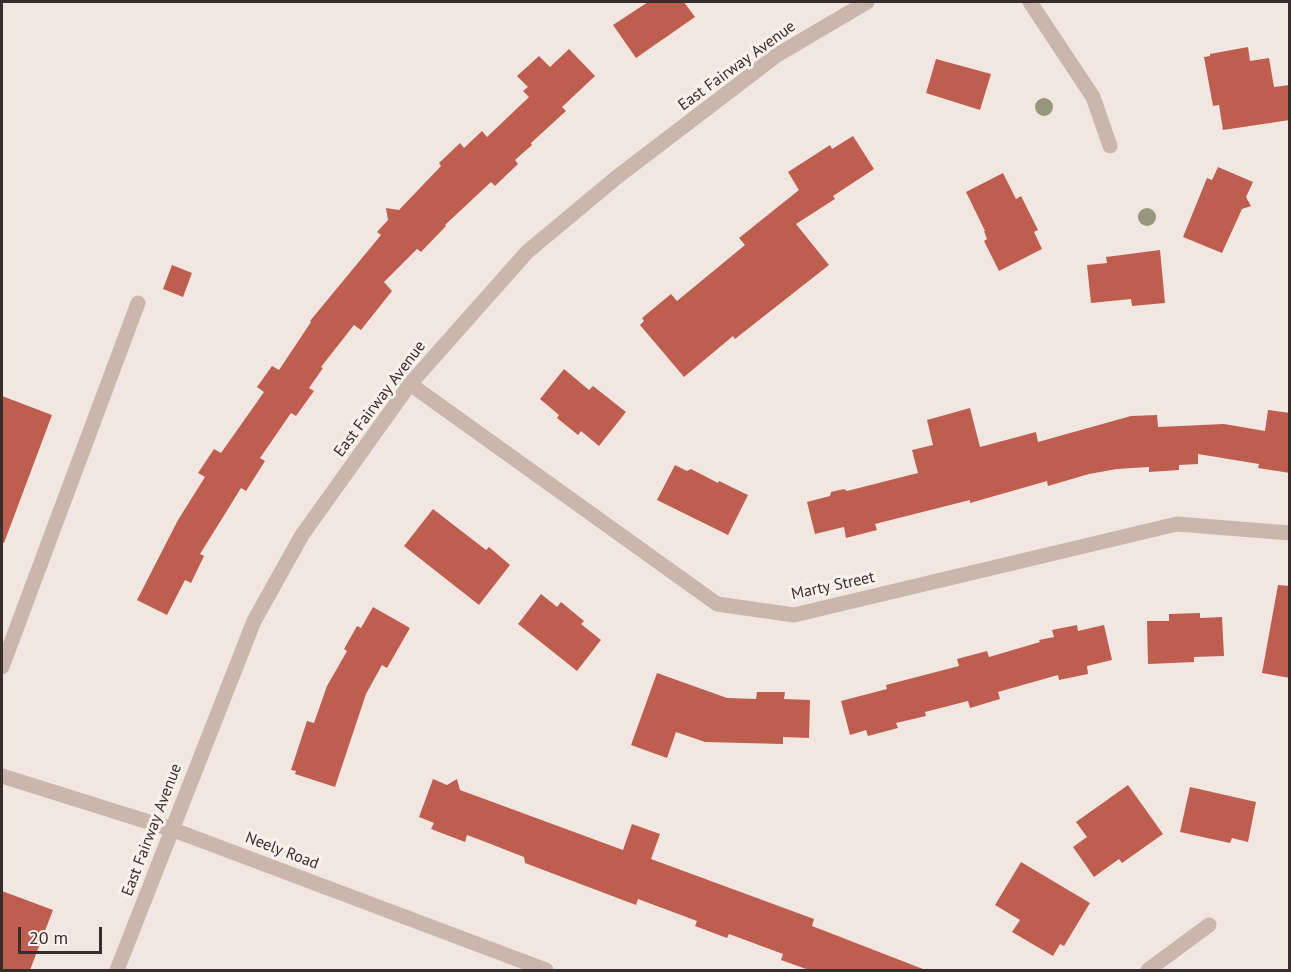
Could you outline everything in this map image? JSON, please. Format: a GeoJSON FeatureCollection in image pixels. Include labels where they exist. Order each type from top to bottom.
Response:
{"type":"FeatureCollection","features":[{"type":"Feature","properties":{"kind":"street","name":"East Fairway Avenue"},"geometry":{"type":"LineString","coordinates":[[117,970],[254,621],[302,535],[410,384],[527,252],[617,177],[777,56],[867,2]]}},
{"type":"Feature","properties":{"kind":"street"},"geometry":{"type":"LineString","coordinates":[[1030,2],[1093,96],[1110,146]]}},
{"type":"Feature","properties":{"kind":"street"},"geometry":{"type":"LineString","coordinates":[[2,667],[138,303]]}},
{"type":"Feature","properties":{"kind":"street","name":"Marty Street"},"geometry":{"type":"LineString","coordinates":[[410,384],[717,604],[794,615],[1177,524],[1290,533]]}},
{"type":"Feature","properties":{"kind":"street","name":"Neely Road"},"geometry":{"type":"LineString","coordinates":[[2,776],[171,829],[546,970]]}},
{"type":"Feature","properties":{"kind":"street"},"geometry":{"type":"LineString","coordinates":[[1149,970],[1209,926]]}},
{"type":"Feature","properties":{"kind":"building"},"geometry":{"type":"Polygon","coordinates":[[[648,2],[684,2],[695,17],[636,58],[613,25],[648,2]]]}},
{"type":"Feature","properties":{"kind":"building"},"geometry":{"type":"Polygon","coordinates":[[[1248,47],[1250,61],[1269,58],[1274,87],[1290,85],[1290,120],[1223,130],[1219,105],[1213,106],[1204,57],[1248,47]]]}},
{"type":"Feature","properties":{"kind":"building"},"geometry":{"type":"Polygon","coordinates":[[[569,49],[595,76],[562,107],[566,111],[515,160],[518,164],[495,186],[491,182],[445,225],[421,252],[417,249],[384,282],[392,291],[361,330],[354,325],[321,367],[323,368],[309,388],[314,391],[296,416],[291,413],[260,458],[265,461],[246,491],[241,488],[200,554],[204,556],[191,583],[185,580],[167,615],[137,600],[178,520],[205,477],[198,473],[214,449],[221,453],[264,392],[257,387],[272,366],[279,370],[310,321],[381,235],[377,232],[388,220],[386,208],[399,210],[441,166],[439,163],[460,143],[464,148],[482,131],[487,137],[529,97],[523,91],[528,87],[517,76],[539,56],[550,67],[569,49]]]}},
{"type":"Feature","properties":{"kind":"building"},"geometry":{"type":"Polygon","coordinates":[[[936,59],[991,74],[980,110],[926,93],[936,59]]]}},
{"type":"Feature","properties":{"kind":"building"},"geometry":{"type":"Polygon","coordinates":[[[853,136],[874,169],[833,196],[835,199],[796,224],[829,265],[735,339],[733,336],[684,377],[640,325],[644,321],[642,318],[671,294],[677,301],[745,245],[739,238],[799,190],[788,172],[830,145],[832,149],[853,136]]]}},
{"type":"Feature","properties":{"kind":"building"},"geometry":{"type":"Polygon","coordinates":[[[1218,167],[1253,182],[1246,197],[1251,206],[1242,209],[1222,253],[1183,237],[1207,178],[1212,180],[1218,167]]]}},
{"type":"Feature","properties":{"kind":"building"},"geometry":{"type":"Polygon","coordinates":[[[1003,173],[1016,199],[1021,196],[1038,230],[1034,232],[1042,249],[999,271],[984,241],[987,239],[985,231],[966,192],[1003,173]]]}},
{"type":"Feature","properties":{"kind":"building"},"geometry":{"type":"Polygon","coordinates":[[[1160,250],[1165,303],[1132,306],[1131,299],[1091,303],[1087,265],[1107,263],[1106,257],[1160,250]]]}},
{"type":"Feature","properties":{"kind":"building"},"geometry":{"type":"Polygon","coordinates":[[[172,265],[192,273],[183,297],[163,289],[172,265]]]}},
{"type":"Feature","properties":{"kind":"building"},"geometry":{"type":"Polygon","coordinates":[[[564,369],[589,390],[593,386],[626,412],[599,446],[581,431],[578,435],[557,418],[559,415],[540,399],[564,369]]]}},
{"type":"Feature","properties":{"kind":"building"},"geometry":{"type":"Polygon","coordinates":[[[2,396],[52,415],[4,543],[2,542],[2,396]]]}},
{"type":"Feature","properties":{"kind":"building"},"geometry":{"type":"Polygon","coordinates":[[[970,408],[980,447],[1036,432],[1038,442],[1131,416],[1157,415],[1158,427],[1224,424],[1265,431],[1268,410],[1290,413],[1290,473],[1258,468],[1259,464],[1198,454],[1198,464],[1179,465],[1179,470],[1149,472],[1149,467],[1117,469],[1089,474],[1048,486],[1047,481],[970,503],[970,500],[875,524],[877,530],[846,538],[844,527],[815,534],[807,502],[830,496],[831,492],[844,489],[847,491],[918,473],[912,450],[933,445],[927,420],[970,408]]]}},
{"type":"Feature","properties":{"kind":"building"},"geometry":{"type":"Polygon","coordinates":[[[675,465],[687,471],[691,469],[748,495],[728,535],[657,500],[675,465]]]}},
{"type":"Feature","properties":{"kind":"building"},"geometry":{"type":"Polygon","coordinates":[[[433,509],[486,550],[489,547],[510,565],[479,605],[404,546],[433,509]]]}},
{"type":"Feature","properties":{"kind":"building"},"geometry":{"type":"Polygon","coordinates":[[[1278,585],[1290,586],[1290,678],[1262,673],[1278,585]]]}},
{"type":"Feature","properties":{"kind":"building"},"geometry":{"type":"Polygon","coordinates":[[[541,594],[557,607],[561,602],[584,621],[581,624],[601,640],[577,671],[518,624],[541,594]]]}},
{"type":"Feature","properties":{"kind":"building"},"geometry":{"type":"Polygon","coordinates":[[[373,607],[410,628],[387,668],[382,665],[366,694],[335,787],[295,774],[296,771],[291,770],[307,721],[314,723],[327,686],[347,651],[344,649],[357,626],[361,628],[373,607]]]}},
{"type":"Feature","properties":{"kind":"building"},"geometry":{"type":"Polygon","coordinates":[[[1200,613],[1200,618],[1222,617],[1224,656],[1194,657],[1194,662],[1148,664],[1147,621],[1169,621],[1169,614],[1200,613]]]}},
{"type":"Feature","properties":{"kind":"building"},"geometry":{"type":"Polygon","coordinates":[[[1077,625],[1078,631],[1104,625],[1112,660],[1087,666],[1088,674],[1059,680],[1058,675],[998,692],[1000,699],[970,708],[968,701],[925,712],[926,716],[896,723],[898,728],[868,736],[866,730],[850,735],[841,701],[887,689],[886,685],[959,666],[957,659],[987,651],[989,657],[1040,642],[1039,640],[1054,637],[1052,630],[1077,625]]]}},
{"type":"Feature","properties":{"kind":"building"},"geometry":{"type":"Polygon","coordinates":[[[657,673],[727,698],[756,699],[757,692],[785,692],[784,699],[810,700],[809,738],[783,737],[783,744],[705,742],[676,732],[667,758],[631,745],[657,673]]]}},
{"type":"Feature","properties":{"kind":"building"},"geometry":{"type":"Polygon","coordinates":[[[433,779],[447,785],[457,779],[460,790],[623,850],[632,824],[660,834],[651,859],[814,919],[812,926],[923,970],[809,970],[781,960],[783,954],[729,934],[727,938],[695,926],[697,921],[638,899],[636,905],[525,863],[524,857],[467,835],[465,842],[431,829],[434,823],[419,817],[433,779]]]}},
{"type":"Feature","properties":{"kind":"building"},"geometry":{"type":"Polygon","coordinates":[[[1128,785],[1163,834],[1122,863],[1119,859],[1094,877],[1073,847],[1087,837],[1076,822],[1128,785]]]}},
{"type":"Feature","properties":{"kind":"building"},"geometry":{"type":"Polygon","coordinates":[[[1190,787],[1256,802],[1248,842],[1232,838],[1230,843],[1180,832],[1190,787]]]}},
{"type":"Feature","properties":{"kind":"building"},"geometry":{"type":"Polygon","coordinates":[[[1021,862],[1090,903],[1064,946],[1060,944],[1053,956],[1012,932],[1020,920],[995,905],[1021,862]]]}},
{"type":"Feature","properties":{"kind":"building"},"geometry":{"type":"Polygon","coordinates":[[[2,891],[53,910],[30,970],[2,970],[2,891]]]}}]}
